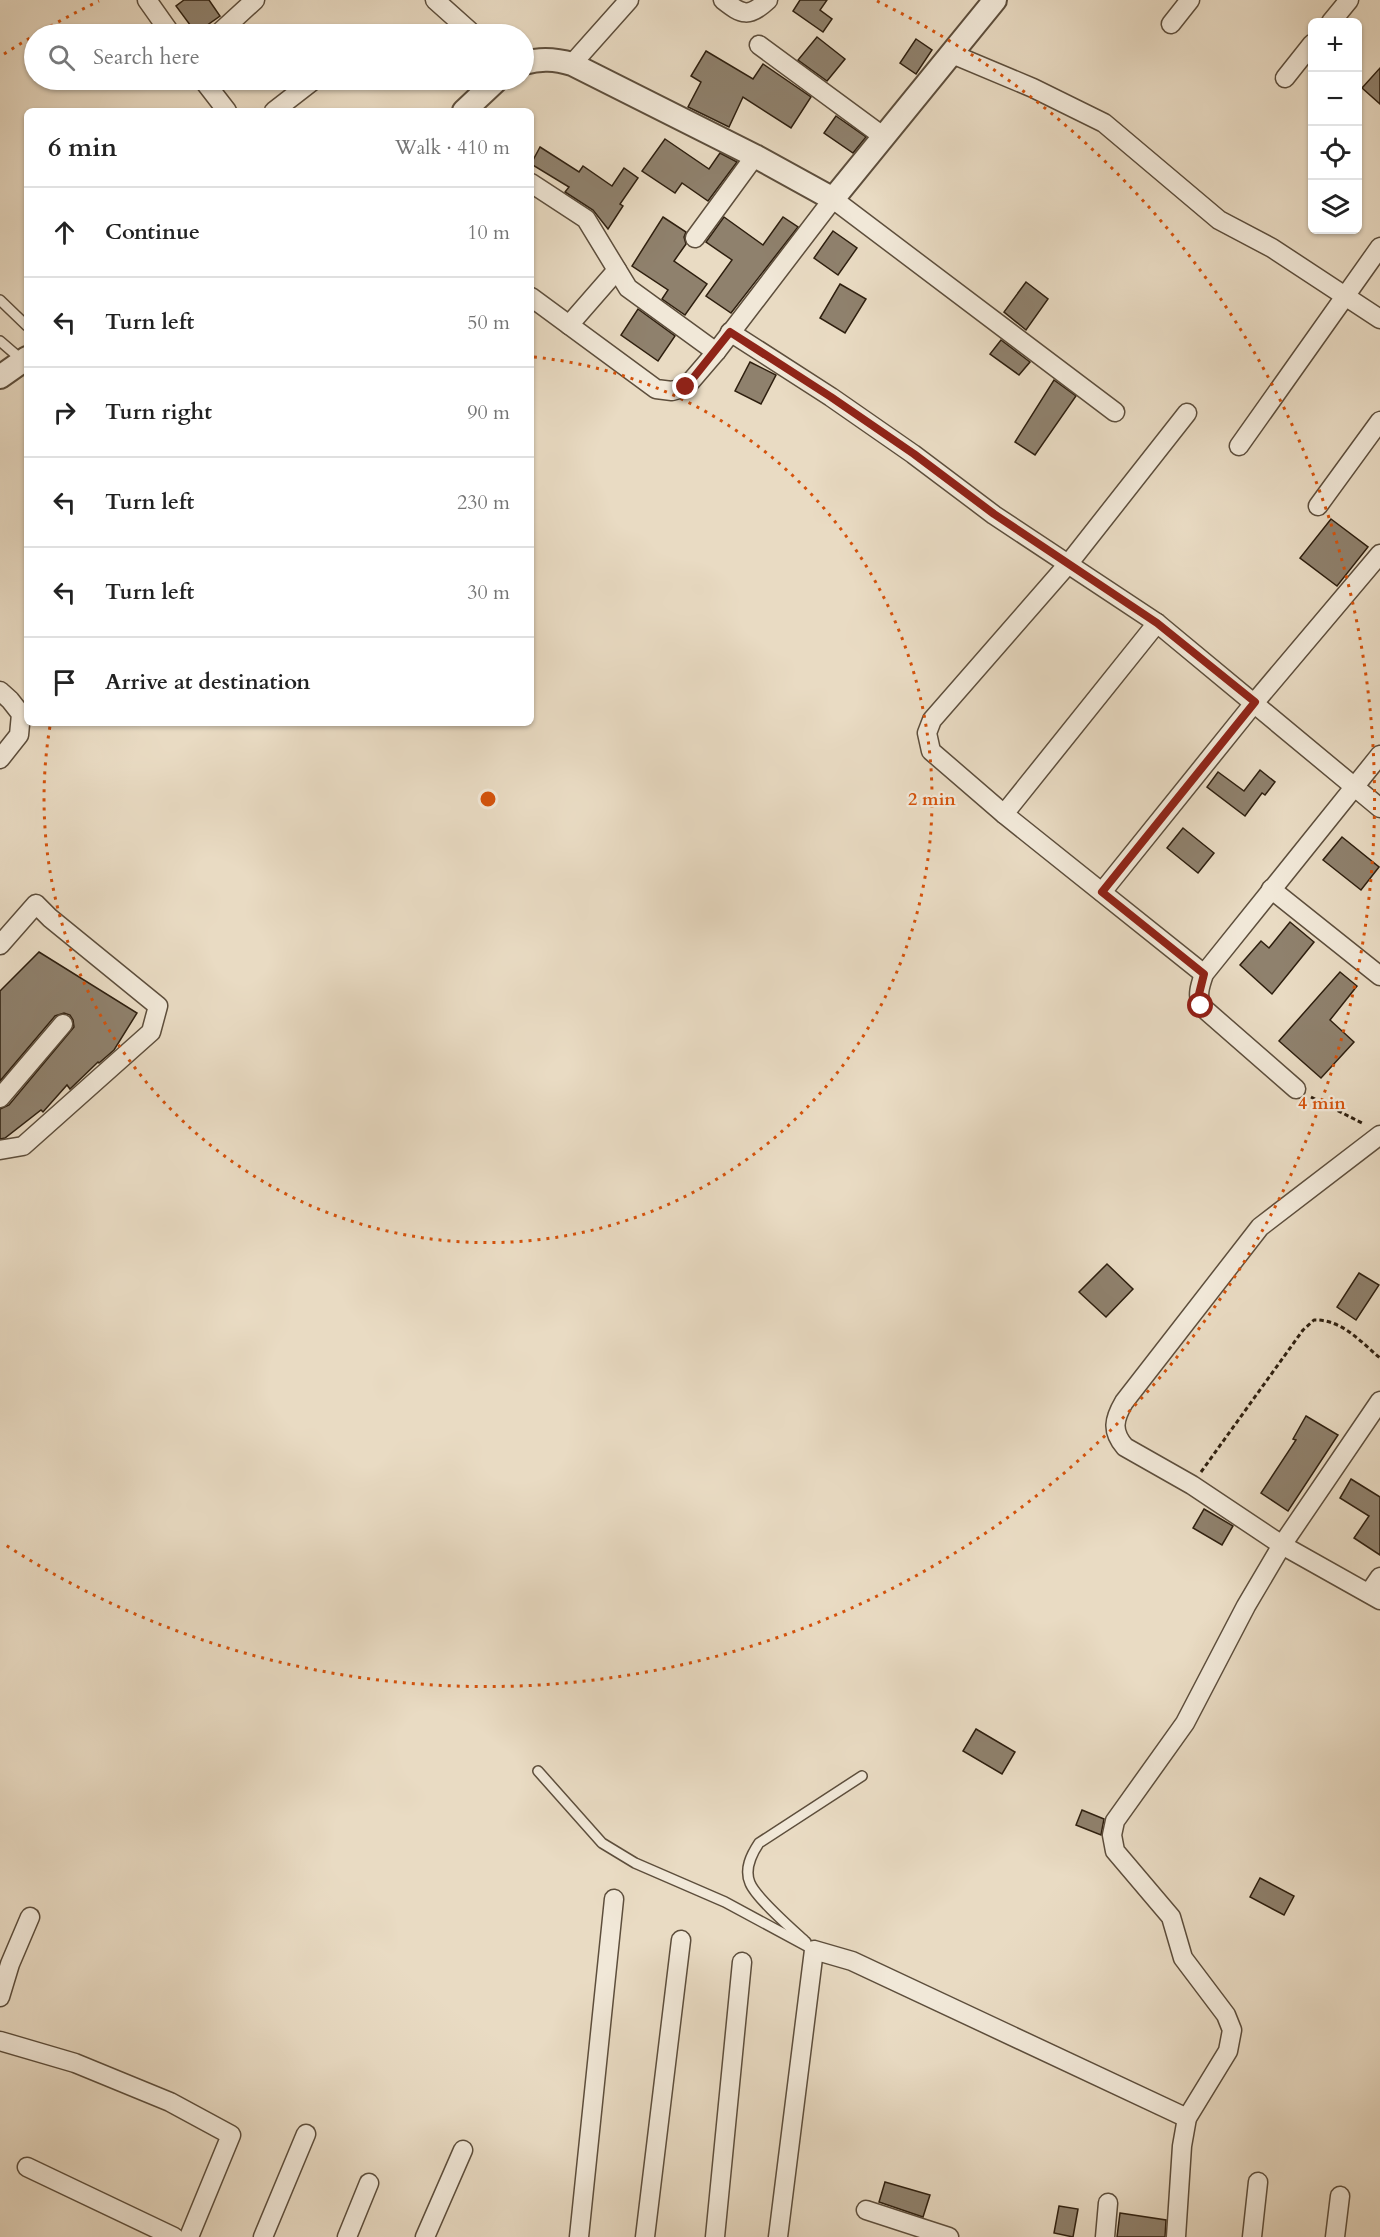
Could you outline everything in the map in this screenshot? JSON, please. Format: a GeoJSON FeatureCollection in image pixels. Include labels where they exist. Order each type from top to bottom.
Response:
{"type":"FeatureCollection","features":[{"type":"Feature","properties":{"kind":"street"},"geometry":{"type":"LineString","coordinates":[[147,0],[164,24]]}},
{"type":"Feature","properties":{"kind":"street"},"geometry":{"type":"LineString","coordinates":[[229,24],[255,0]]}},
{"type":"Feature","properties":{"kind":"street"},"geometry":{"type":"LineString","coordinates":[[435,0],[462,24]]}},
{"type":"Feature","properties":{"kind":"street"},"geometry":{"type":"LineString","coordinates":[[572,64],[629,0]]}},
{"type":"Feature","properties":{"kind":"street"},"geometry":{"type":"LineString","coordinates":[[723,0],[740,12],[750,14],[768,0]]}},
{"type":"Feature","properties":{"kind":"street"},"geometry":{"type":"LineString","coordinates":[[534,299],[656,388],[672,391],[686,387],[716,352],[833,199],[995,0]]}},
{"type":"Feature","properties":{"kind":"street"},"geometry":{"type":"LineString","coordinates":[[1171,24],[1190,0]]}},
{"type":"Feature","properties":{"kind":"street"},"geometry":{"type":"LineString","coordinates":[[1333,18],[1349,0]]}},
{"type":"Feature","properties":{"kind":"street"},"geometry":{"type":"LineString","coordinates":[[759,45],[884,137]]}},
{"type":"Feature","properties":{"kind":"street"},"geometry":{"type":"LineString","coordinates":[[1285,78],[1308,49]]}},
{"type":"Feature","properties":{"kind":"street"},"geometry":{"type":"LineString","coordinates":[[952,54],[1033,88],[1104,123],[1219,220],[1272,248],[1380,319]]}},
{"type":"Feature","properties":{"kind":"street"},"geometry":{"type":"LineString","coordinates":[[534,60],[554,59],[572,64],[755,156],[833,199],[1115,412]]}},
{"type":"Feature","properties":{"kind":"street"},"geometry":{"type":"LineString","coordinates":[[211,90],[225,108]]}},
{"type":"Feature","properties":{"kind":"street"},"geometry":{"type":"LineString","coordinates":[[278,108],[302,90]]}},
{"type":"Feature","properties":{"kind":"street"},"geometry":{"type":"LineString","coordinates":[[467,108],[486,90]]}},
{"type":"Feature","properties":{"kind":"street"},"geometry":{"type":"LineString","coordinates":[[694,238],[755,156]]}},
{"type":"Feature","properties":{"kind":"street"},"geometry":{"type":"LineString","coordinates":[[534,185],[586,219],[628,288],[716,352]]}},
{"type":"Feature","properties":{"kind":"street"},"geometry":{"type":"LineString","coordinates":[[1239,446],[1380,247]]}},
{"type":"Feature","properties":{"kind":"street"},"geometry":{"type":"LineString","coordinates":[[569,325],[617,270]]}},
{"type":"Feature","properties":{"kind":"street"},"geometry":{"type":"LineString","coordinates":[[730,332],[840,403],[914,454],[994,514],[1157,623],[1380,808]]}},
{"type":"Feature","properties":{"kind":"street"},"geometry":{"type":"LineString","coordinates":[[0,377],[24,360]]}},
{"type":"Feature","properties":{"kind":"street"},"geometry":{"type":"LineString","coordinates":[[1187,413],[1069,563],[932,720],[927,733],[931,751],[1004,814],[1204,974]]}},
{"type":"Feature","properties":{"kind":"street"},"geometry":{"type":"LineString","coordinates":[[1318,506],[1380,421]]}},
{"type":"Feature","properties":{"kind":"street"},"geometry":{"type":"LineString","coordinates":[[1102,892],[1255,702],[1380,554]]}},
{"type":"Feature","properties":{"kind":"street"},"geometry":{"type":"LineString","coordinates":[[1004,814],[1157,623]]}},
{"type":"Feature","properties":{"kind":"street"},"geometry":{"type":"LineString","coordinates":[[0,691],[21,714],[19,735],[0,759]]}},
{"type":"Feature","properties":{"kind":"street"},"geometry":{"type":"LineString","coordinates":[[1296,1089],[1201,1006],[1198,998],[1204,974],[1380,754]]}},
{"type":"Feature","properties":{"kind":"street"},"geometry":{"type":"LineString","coordinates":[[1271,889],[1380,976]]}},
{"type":"Feature","properties":{"kind":"street"},"geometry":{"type":"LineString","coordinates":[[0,945],[36,904],[158,1006],[151,1032],[23,1146],[0,1150]]}},
{"type":"Feature","properties":{"kind":"street"},"geometry":{"type":"LineString","coordinates":[[0,1098],[63,1024]]}},
{"type":"Feature","properties":{"kind":"street"},"geometry":{"type":"LineString","coordinates":[[1375,1131],[1260,1227],[1131,1393],[1116,1416],[1114,1429],[1117,1438],[1125,1447],[1192,1485],[1282,1545],[1375,1597],[1380,1577]]}},
{"type":"Feature","properties":{"kind":"street"},"geometry":{"type":"LineString","coordinates":[[1176,2237],[1182,2146],[1187,2118],[1228,2050],[1232,2030],[1226,2015],[1183,1958],[1171,1917],[1114,1851],[1112,1835],[1115,1821],[1185,1723],[1246,1606],[1282,1545],[1380,1401]]}},
{"type":"Feature","properties":{"kind":"street"},"geometry":{"type":"LineString","coordinates":[[579,2237],[614,1899]]}},
{"type":"Feature","properties":{"kind":"street"},"geometry":{"type":"LineString","coordinates":[[0,1997],[10,1964],[30,1917]]}},
{"type":"Feature","properties":{"kind":"street"},"geometry":{"type":"LineString","coordinates":[[645,2237],[681,1940]]}},
{"type":"Feature","properties":{"kind":"street"},"geometry":{"type":"LineString","coordinates":[[778,2237],[814,1950],[852,1961],[1187,2118]]}},
{"type":"Feature","properties":{"kind":"street"},"geometry":{"type":"LineString","coordinates":[[715,2237],[742,1962]]}},
{"type":"Feature","properties":{"kind":"street"},"geometry":{"type":"LineString","coordinates":[[0,2041],[75,2063],[107,2076],[170,2102],[231,2135],[189,2237]]}},
{"type":"Feature","properties":{"kind":"street"},"geometry":{"type":"LineString","coordinates":[[263,2237],[306,2134]]}},
{"type":"Feature","properties":{"kind":"street"},"geometry":{"type":"LineString","coordinates":[[425,2237],[463,2150]]}},
{"type":"Feature","properties":{"kind":"street"},"geometry":{"type":"LineString","coordinates":[[27,2167],[174,2237]]}},
{"type":"Feature","properties":{"kind":"street"},"geometry":{"type":"LineString","coordinates":[[1252,2237],[1258,2182]]}},
{"type":"Feature","properties":{"kind":"street"},"geometry":{"type":"LineString","coordinates":[[347,2237],[369,2183]]}},
{"type":"Feature","properties":{"kind":"street"},"geometry":{"type":"LineString","coordinates":[[1335,2237],[1340,2196]]}},
{"type":"Feature","properties":{"kind":"street"},"geometry":{"type":"LineString","coordinates":[[1105,2237],[1108,2203]]}},
{"type":"Feature","properties":{"kind":"street"},"geometry":{"type":"LineString","coordinates":[[866,2210],[949,2237]]}},
{"type":"Feature","properties":{"kind":"lane"},"geometry":{"type":"LineString","coordinates":[[0,300],[24,323]]}},
{"type":"Feature","properties":{"kind":"lane"},"geometry":{"type":"LineString","coordinates":[[0,340],[24,358]]}},
{"type":"Feature","properties":{"kind":"lane"},"geometry":{"type":"LineString","coordinates":[[538,1771],[602,1843],[635,1863],[725,1902],[814,1950]]}},
{"type":"Feature","properties":{"kind":"lane"},"geometry":{"type":"LineString","coordinates":[[814,1950],[750,1884],[748,1868],[750,1856],[759,1843],[862,1776]]}},
{"type":"Feature","properties":{"kind":"path"},"geometry":{"type":"LineString","coordinates":[[1296,1089],[1375,1131]]}},
{"type":"Feature","properties":{"kind":"path"},"geometry":{"type":"LineString","coordinates":[[1192,1485],[1303,1330],[1314,1320],[1327,1320],[1351,1333],[1380,1358]]}},
{"type":"Feature","properties":{"kind":"building"},"geometry":{"type":"Polygon","coordinates":[[[184,0],[209,0],[220,16],[209,24],[189,24],[176,6],[184,0]]]}},
{"type":"Feature","properties":{"kind":"building"},"geometry":{"type":"Polygon","coordinates":[[[800,0],[827,0],[820,10],[832,19],[823,32],[793,11],[800,0]]]}},
{"type":"Feature","properties":{"kind":"building"},"geometry":{"type":"Polygon","coordinates":[[[817,37],[845,59],[827,81],[798,60],[817,37]]]}},
{"type":"Feature","properties":{"kind":"building"},"geometry":{"type":"Polygon","coordinates":[[[916,39],[932,50],[916,74],[900,63],[916,39]]]}},
{"type":"Feature","properties":{"kind":"building"},"geometry":{"type":"Polygon","coordinates":[[[706,51],[753,79],[763,64],[811,97],[791,128],[743,97],[729,127],[688,107],[701,82],[691,76],[706,51]]]}},
{"type":"Feature","properties":{"kind":"building"},"geometry":{"type":"Polygon","coordinates":[[[1380,68],[1380,104],[1362,88],[1380,68]]]}},
{"type":"Feature","properties":{"kind":"building"},"geometry":{"type":"Polygon","coordinates":[[[836,116],[866,137],[853,153],[824,133],[836,116]]]}},
{"type":"Feature","properties":{"kind":"building"},"geometry":{"type":"Polygon","coordinates":[[[665,139],[709,169],[720,153],[737,162],[708,201],[682,183],[675,193],[642,171],[665,139]]]}},
{"type":"Feature","properties":{"kind":"building"},"geometry":{"type":"Polygon","coordinates":[[[540,147],[579,172],[583,166],[612,186],[624,168],[638,178],[620,204],[623,206],[608,229],[593,210],[565,192],[569,187],[534,166],[534,158],[540,147]]]}},
{"type":"Feature","properties":{"kind":"building"},"geometry":{"type":"Polygon","coordinates":[[[663,217],[686,232],[684,237],[686,244],[674,261],[707,284],[685,315],[662,299],[668,290],[632,266],[663,217]]]}},
{"type":"Feature","properties":{"kind":"building"},"geometry":{"type":"Polygon","coordinates":[[[724,217],[763,245],[783,217],[798,227],[731,313],[706,296],[732,260],[706,242],[724,217]]]}},
{"type":"Feature","properties":{"kind":"building"},"geometry":{"type":"Polygon","coordinates":[[[833,231],[857,248],[838,275],[814,258],[833,231]]]}},
{"type":"Feature","properties":{"kind":"building"},"geometry":{"type":"Polygon","coordinates":[[[1026,282],[1048,299],[1026,330],[1004,312],[1026,282]]]}},
{"type":"Feature","properties":{"kind":"building"},"geometry":{"type":"Polygon","coordinates":[[[840,284],[866,299],[845,333],[820,318],[840,284]]]}},
{"type":"Feature","properties":{"kind":"building"},"geometry":{"type":"Polygon","coordinates":[[[638,309],[675,336],[658,361],[621,335],[638,309]]]}},
{"type":"Feature","properties":{"kind":"building"},"geometry":{"type":"Polygon","coordinates":[[[1001,340],[1030,362],[1019,375],[990,354],[1001,340]]]}},
{"type":"Feature","properties":{"kind":"building"},"geometry":{"type":"Polygon","coordinates":[[[750,362],[776,375],[761,404],[735,391],[750,362]]]}},
{"type":"Feature","properties":{"kind":"building"},"geometry":{"type":"Polygon","coordinates":[[[1054,380],[1076,396],[1035,455],[1015,442],[1054,380]]]}},
{"type":"Feature","properties":{"kind":"building"},"geometry":{"type":"Polygon","coordinates":[[[1331,519],[1368,547],[1337,586],[1300,558],[1331,519]]]}},
{"type":"Feature","properties":{"kind":"building"},"geometry":{"type":"Polygon","coordinates":[[[1260,770],[1275,782],[1265,795],[1262,793],[1245,816],[1207,787],[1218,772],[1244,791],[1260,770]]]}},
{"type":"Feature","properties":{"kind":"building"},"geometry":{"type":"Polygon","coordinates":[[[1183,828],[1214,853],[1198,873],[1167,848],[1183,828]]]}},
{"type":"Feature","properties":{"kind":"building"},"geometry":{"type":"Polygon","coordinates":[[[1342,837],[1379,867],[1361,890],[1323,860],[1342,837]]]}},
{"type":"Feature","properties":{"kind":"building"},"geometry":{"type":"Polygon","coordinates":[[[1290,922],[1314,942],[1272,994],[1240,965],[1261,941],[1269,948],[1290,922]]]}},
{"type":"Feature","properties":{"kind":"building"},"geometry":{"type":"Polygon","coordinates":[[[39,952],[137,1013],[114,1050],[70,1089],[67,1085],[43,1112],[41,1110],[5,1138],[0,1139],[0,1109],[9,1105],[74,1027],[70,1015],[64,1013],[55,1016],[0,1081],[0,991],[39,952]]]}},
{"type":"Feature","properties":{"kind":"building"},"geometry":{"type":"Polygon","coordinates":[[[1340,972],[1357,986],[1330,1020],[1354,1042],[1321,1078],[1279,1041],[1340,972]]]}},
{"type":"Feature","properties":{"kind":"building"},"geometry":{"type":"Polygon","coordinates":[[[1107,1264],[1133,1289],[1106,1317],[1079,1292],[1107,1264]]]}},
{"type":"Feature","properties":{"kind":"building"},"geometry":{"type":"Polygon","coordinates":[[[1359,1273],[1379,1285],[1356,1320],[1337,1307],[1359,1273]]]}},
{"type":"Feature","properties":{"kind":"building"},"geometry":{"type":"Polygon","coordinates":[[[1306,1416],[1338,1435],[1288,1511],[1261,1493],[1296,1440],[1293,1439],[1306,1416]]]}},
{"type":"Feature","properties":{"kind":"building"},"geometry":{"type":"Polygon","coordinates":[[[1351,1479],[1380,1497],[1380,1555],[1354,1538],[1369,1516],[1340,1498],[1351,1479]]]}},
{"type":"Feature","properties":{"kind":"building"},"geometry":{"type":"Polygon","coordinates":[[[1204,1509],[1233,1526],[1222,1545],[1193,1528],[1204,1509]]]}},
{"type":"Feature","properties":{"kind":"building"},"geometry":{"type":"Polygon","coordinates":[[[976,1729],[1015,1752],[1002,1774],[963,1751],[976,1729]]]}},
{"type":"Feature","properties":{"kind":"building"},"geometry":{"type":"Polygon","coordinates":[[[1082,1810],[1104,1819],[1101,1835],[1076,1825],[1082,1810]]]}},
{"type":"Feature","properties":{"kind":"building"},"geometry":{"type":"Polygon","coordinates":[[[1260,1878],[1294,1896],[1284,1915],[1250,1897],[1260,1878]]]}},
{"type":"Feature","properties":{"kind":"building"},"geometry":{"type":"Polygon","coordinates":[[[885,2182],[930,2195],[923,2217],[879,2202],[885,2182]]]}},
{"type":"Feature","properties":{"kind":"building"},"geometry":{"type":"Polygon","coordinates":[[[1059,2206],[1078,2209],[1073,2237],[1054,2233],[1059,2206]]]}},
{"type":"Feature","properties":{"kind":"building"},"geometry":{"type":"Polygon","coordinates":[[[1120,2213],[1166,2220],[1165,2237],[1117,2237],[1120,2213]]]}},
{"type":"Feature","properties":{"kind":"route"},"geometry":{"type":"LineString","coordinates":[[686,387],[730,332],[831,397],[914,454],[994,514],[1157,623],[1255,702],[1102,892],[1204,974],[1198,998],[1201,1006]]}}]}
